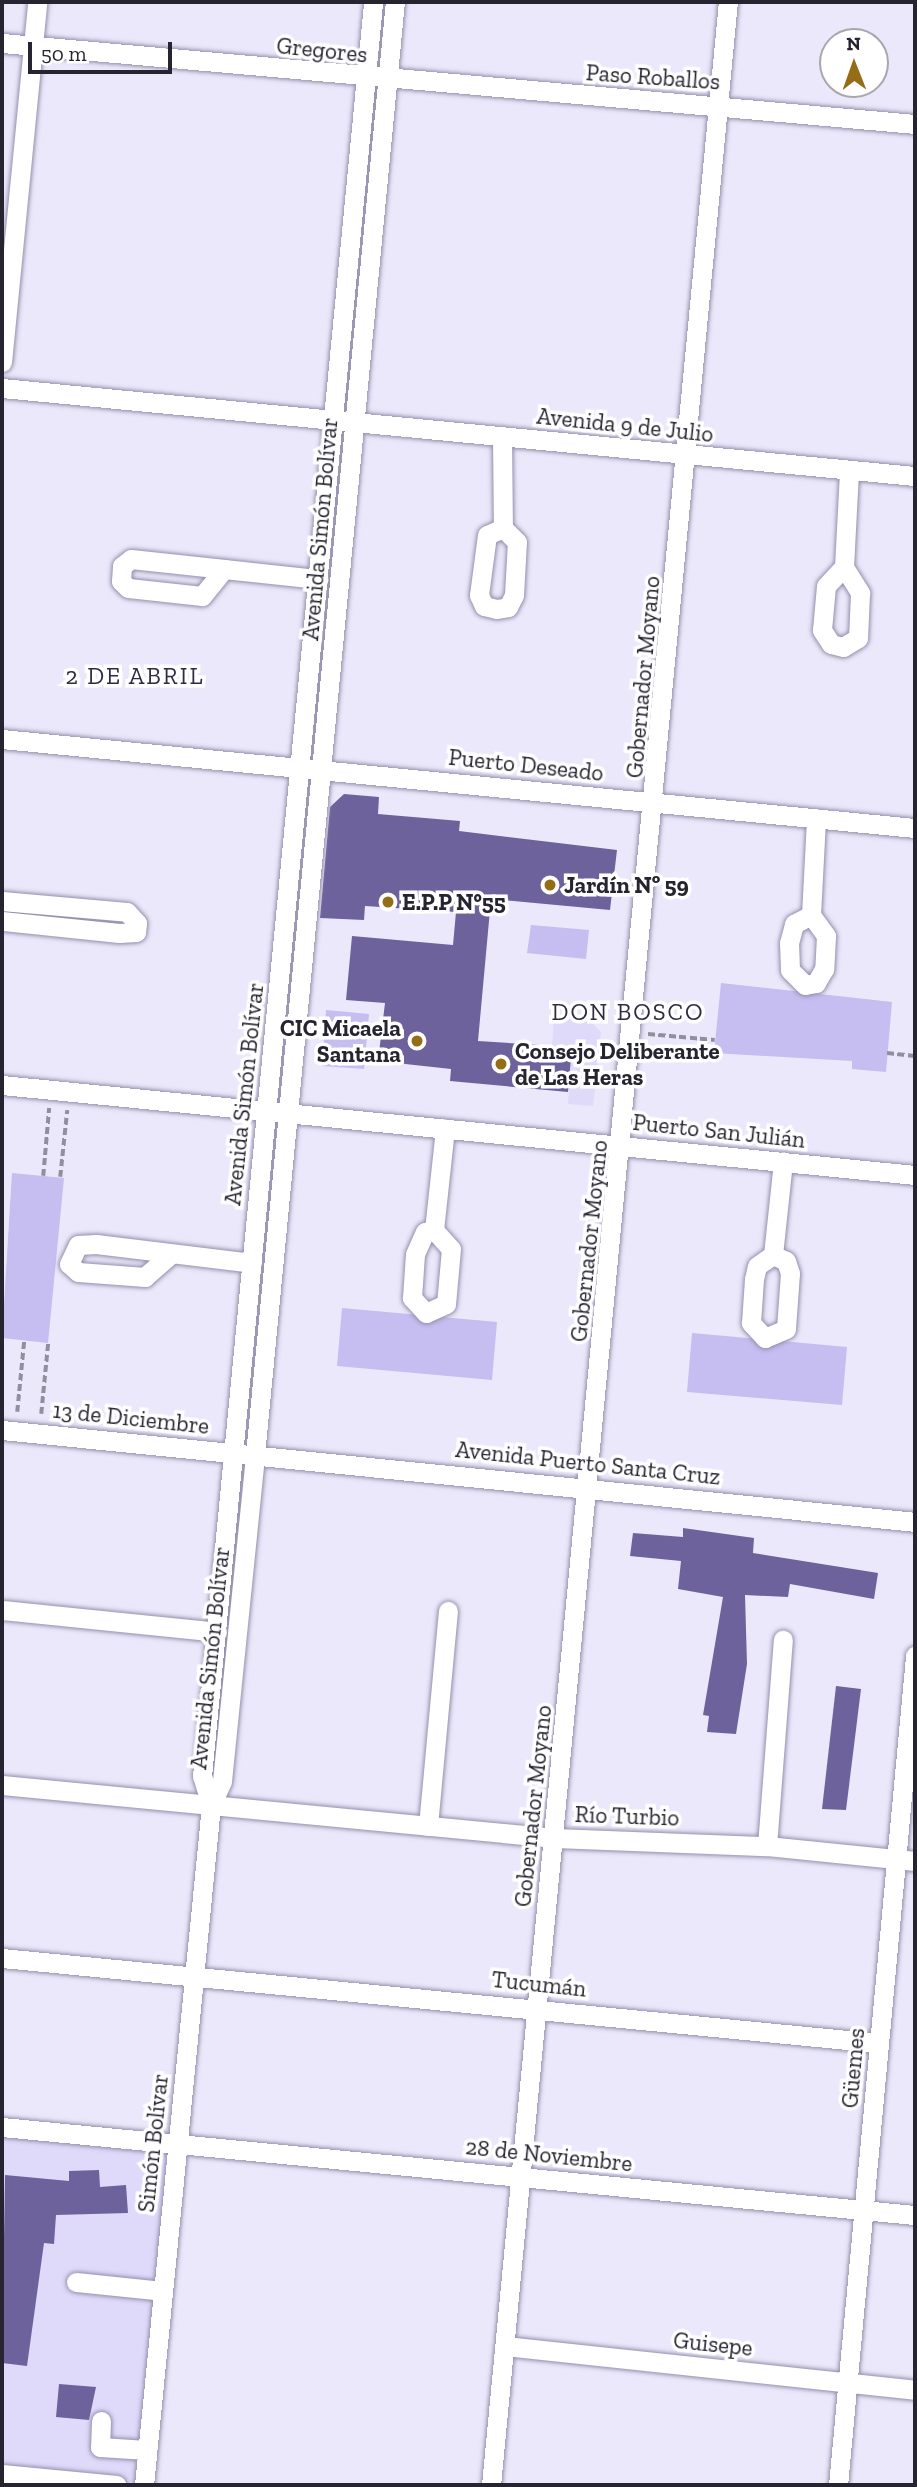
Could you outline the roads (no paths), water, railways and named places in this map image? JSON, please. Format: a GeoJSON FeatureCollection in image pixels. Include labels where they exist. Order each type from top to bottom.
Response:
{"type":"FeatureCollection","features":[{"type":"Feature","properties":{"kind":"street"},"geometry":{"type":"LineString","coordinates":[[2,362],[37,2]]}},
{"type":"Feature","properties":{"kind":"street","name":"Avenida Simón Bolívar"},"geometry":{"type":"LineString","coordinates":[[211,1805],[202,1776],[318,579],[330,420],[373,2]]}},
{"type":"Feature","properties":{"kind":"street","name":"Avenida Simón Bolívar"},"geometry":{"type":"LineString","coordinates":[[211,1805],[222,1781],[256,1455],[395,2]]}},
{"type":"Feature","properties":{"kind":"street","name":"Gobernador Moyano"},"geometry":{"type":"LineString","coordinates":[[491,2485],[656,803],[728,2]]}},
{"type":"Feature","properties":{"kind":"street","name":"Gregores"},"geometry":{"type":"LineString","coordinates":[[2,43],[387,82]]}},
{"type":"Feature","properties":{"kind":"street","name":"Paso Roballos"},"geometry":{"type":"LineString","coordinates":[[387,82],[915,124]]}},
{"type":"Feature","properties":{"kind":"street","name":"Avenida 9 de Julio"},"geometry":{"type":"LineString","coordinates":[[2,388],[915,476]]}},
{"type":"Feature","properties":{"kind":"street"},"geometry":{"type":"LineString","coordinates":[[502,438],[503,528]]}},
{"type":"Feature","properties":{"kind":"street"},"geometry":{"type":"LineString","coordinates":[[844,567],[849,470]]}},
{"type":"Feature","properties":{"kind":"street"},"geometry":{"type":"LineString","coordinates":[[224,569],[318,579]]}},
{"type":"Feature","properties":{"kind":"street","name":"Puerto Deseado"},"geometry":{"type":"LineString","coordinates":[[2,739],[915,828]]}},
{"type":"Feature","properties":{"kind":"street"},"geometry":{"type":"LineString","coordinates":[[811,915],[817,818]]}},
{"type":"Feature","properties":{"kind":"street"},"geometry":{"type":"LineString","coordinates":[[2,901],[127,912],[137,923],[136,932],[120,933],[2,920]]}},
{"type":"Feature","properties":{"kind":"street","name":"Puerto San Julián"},"geometry":{"type":"LineString","coordinates":[[2,1086],[915,1175]]}},
{"type":"Feature","properties":{"kind":"street"},"geometry":{"type":"LineString","coordinates":[[434,1230],[445,1129]]}},
{"type":"Feature","properties":{"kind":"street"},"geometry":{"type":"LineString","coordinates":[[774,1255],[783,1162]]}},
{"type":"Feature","properties":{"kind":"street"},"geometry":{"type":"LineString","coordinates":[[171,1254],[252,1263]]}},
{"type":"Feature","properties":{"kind":"street","name":"13 de Diciembre"},"geometry":{"type":"LineString","coordinates":[[8,1431],[256,1455]]}},
{"type":"Feature","properties":{"kind":"street","name":"Avenida Puerto Santa Cruz"},"geometry":{"type":"LineString","coordinates":[[256,1455],[915,1522]]}},
{"type":"Feature","properties":{"kind":"street"},"geometry":{"type":"LineString","coordinates":[[2,1610],[217,1632]]}},
{"type":"Feature","properties":{"kind":"street"},"geometry":{"type":"LineString","coordinates":[[428,1826],[448,1611]]}},
{"type":"Feature","properties":{"kind":"street"},"geometry":{"type":"LineString","coordinates":[[767,1846],[783,1640]]}},
{"type":"Feature","properties":{"kind":"street","name":"Güemes"},"geometry":{"type":"LineString","coordinates":[[838,2485],[879,2043],[906,1860],[915,1656]]}},
{"type":"Feature","properties":{"kind":"street","name":"Río Turbio"},"geometry":{"type":"LineString","coordinates":[[2,1784],[555,1838],[767,1846],[906,1860]]}},
{"type":"Feature","properties":{"kind":"street","name":"Simón Bolívar"},"geometry":{"type":"LineString","coordinates":[[144,2485],[211,1805]]}},
{"type":"Feature","properties":{"kind":"street","name":"Tucumán"},"geometry":{"type":"LineString","coordinates":[[2,1958],[879,2043]]}},
{"type":"Feature","properties":{"kind":"street","name":"28 de Noviembre"},"geometry":{"type":"LineString","coordinates":[[2,2127],[915,2215]]}},
{"type":"Feature","properties":{"kind":"street"},"geometry":{"type":"LineString","coordinates":[[76,2282],[163,2291]]}},
{"type":"Feature","properties":{"kind":"street","name":"Guisepe"},"geometry":{"type":"LineString","coordinates":[[505,2346],[915,2390]]}},
{"type":"Feature","properties":{"kind":"street"},"geometry":{"type":"LineString","coordinates":[[102,2421],[100,2447],[147,2450]]}},
{"type":"Feature","properties":{"kind":"street"},"geometry":{"type":"LineString","coordinates":[[2,2474],[116,2485]]}},
{"type":"Feature","properties":{"kind":"place","name":"Jardín Nº 59"},"geometry":{"type":"Point","coordinates":[550,885]}},
{"type":"Feature","properties":{"kind":"place","name":"E.P.P N°55"},"geometry":{"type":"Point","coordinates":[388,902]}},
{"type":"Feature","properties":{"kind":"place","name":"CIC Micaela Santana"},"geometry":{"type":"Point","coordinates":[417,1041]}},
{"type":"Feature","properties":{"kind":"place","name":"Consejo Deliberante de Las Heras"},"geometry":{"type":"Point","coordinates":[501,1064]}},
{"type":"Feature","properties":{"kind":"district","name":"2 DE ABRIL"},"geometry":{"type":"Point","coordinates":[135,676]}},
{"type":"Feature","properties":{"kind":"district","name":"DON BOSCO"},"geometry":{"type":"Point","coordinates":[628,1012]}}]}
